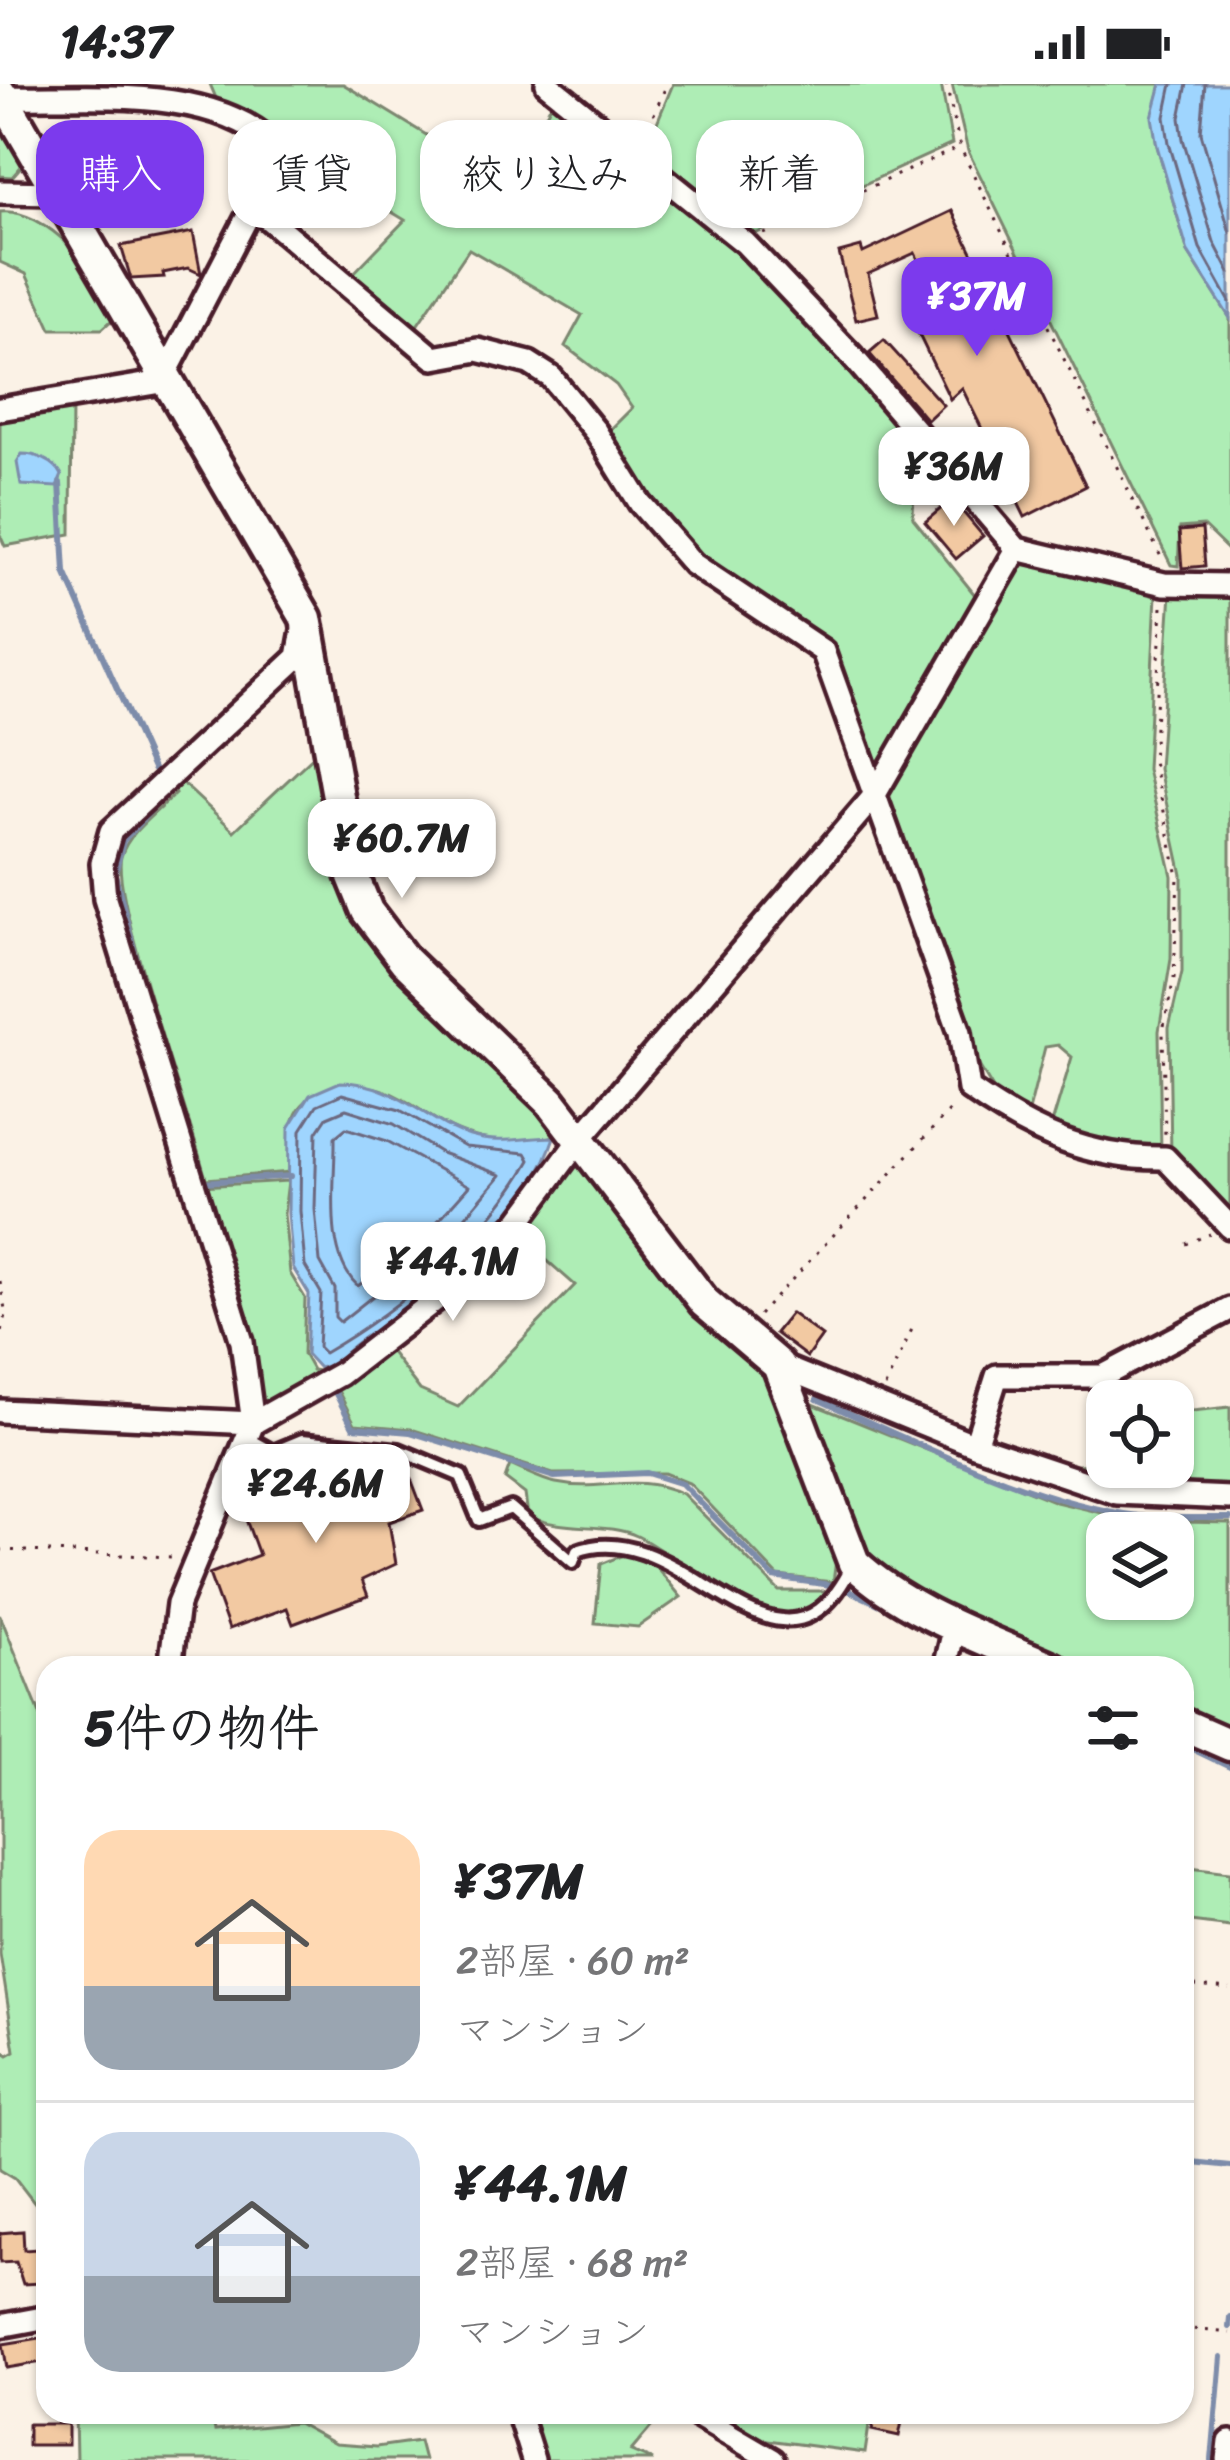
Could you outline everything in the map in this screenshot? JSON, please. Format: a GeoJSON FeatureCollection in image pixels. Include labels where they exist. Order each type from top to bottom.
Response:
{"type":"FeatureCollection","features":[{"type":"Feature","properties":{"kind":"street"},"geometry":{"type":"LineString","coordinates":[[547,84],[592,120]]}},
{"type":"Feature","properties":{"kind":"street"},"geometry":{"type":"LineString","coordinates":[[1,95],[36,156]]}},
{"type":"Feature","properties":{"kind":"street"},"geometry":{"type":"LineString","coordinates":[[1,95],[173,96],[237,120]]}},
{"type":"Feature","properties":{"kind":"street"},"geometry":{"type":"LineString","coordinates":[[672,184],[745,243],[852,356],[1017,549],[1164,584],[1230,585]]}},
{"type":"Feature","properties":{"kind":"street"},"geometry":{"type":"LineString","coordinates":[[0,192],[36,193]]}},
{"type":"Feature","properties":{"kind":"street"},"geometry":{"type":"LineString","coordinates":[[78,228],[306,618],[352,874],[367,910],[405,961],[551,1102],[704,1302],[778,1365],[975,1445],[1117,1492],[1230,1498]]}},
{"type":"Feature","properties":{"kind":"street"},"geometry":{"type":"LineString","coordinates":[[167,378],[242,228]]}},
{"type":"Feature","properties":{"kind":"street"},"geometry":{"type":"LineString","coordinates":[[279,228],[434,358],[478,350],[530,363],[551,377],[596,432],[640,503],[693,564],[738,599],[824,651],[960,1032],[969,1089],[1078,1150],[1114,1159],[1165,1158],[1230,1227]]}},
{"type":"Feature","properties":{"kind":"street"},"geometry":{"type":"LineString","coordinates":[[0,409],[167,378]]}},
{"type":"Feature","properties":{"kind":"street"},"geometry":{"type":"LineString","coordinates":[[0,1411],[250,1430],[340,1374],[460,1282],[520,1220],[580,1139],[874,796],[1017,549]]}},
{"type":"Feature","properties":{"kind":"street"},"geometry":{"type":"LineString","coordinates":[[172,1656],[178,1604],[250,1430],[242,1342],[135,1005],[105,899],[102,863],[111,831],[298,657],[306,618]]}},
{"type":"Feature","properties":{"kind":"street"},"geometry":{"type":"LineString","coordinates":[[975,1445],[997,1376],[1102,1376],[1230,1310]]}},
{"type":"Feature","properties":{"kind":"street"},"geometry":{"type":"LineString","coordinates":[[778,1365],[854,1563],[872,1581],[955,1626],[1024,1656]]}},
{"type":"Feature","properties":{"kind":"street"},"geometry":{"type":"LineString","coordinates":[[948,1656],[955,1626]]}},
{"type":"Feature","properties":{"kind":"street"},"geometry":{"type":"LineString","coordinates":[[1194,1729],[1230,1745]]}},
{"type":"Feature","properties":{"kind":"street"},"geometry":{"type":"LineString","coordinates":[[0,2326],[36,2319]]}},
{"type":"Feature","properties":{"kind":"street"},"geometry":{"type":"LineString","coordinates":[[522,2424],[533,2460]]}},
{"type":"Feature","properties":{"kind":"street"},"geometry":{"type":"LineString","coordinates":[[712,2424],[773,2460]]}},
{"type":"Feature","properties":{"kind":"street"},"geometry":{"type":"LineString","coordinates":[[1228,2460],[1230,2442]]}},
{"type":"Feature","properties":{"kind":"lane"},"geometry":{"type":"LineString","coordinates":[[250,1430],[273,1452],[302,1440],[399,1450],[449,1467],[461,1476],[479,1520],[511,1508],[573,1562],[577,1551],[591,1546],[618,1545],[655,1557],[768,1620],[791,1624],[814,1616],[844,1583],[854,1563]]}},
{"type":"Feature","properties":{"kind":"path"},"geometry":{"type":"LineString","coordinates":[[652,120],[668,84]]}},
{"type":"Feature","properties":{"kind":"path"},"geometry":{"type":"LineString","coordinates":[[946,84],[960,148],[1161,554],[1164,584],[1153,760],[1178,876],[1174,978],[1163,1031],[1165,1158]]}},
{"type":"Feature","properties":{"kind":"path"},"geometry":{"type":"LineString","coordinates":[[745,243],[960,148]]}},
{"type":"Feature","properties":{"kind":"path"},"geometry":{"type":"LineString","coordinates":[[742,1334],[969,1089]]}},
{"type":"Feature","properties":{"kind":"path"},"geometry":{"type":"LineString","coordinates":[[0,1281],[6,1315],[0,1340]]}},
{"type":"Feature","properties":{"kind":"path"},"geometry":{"type":"LineString","coordinates":[[876,1405],[913,1327]]}},
{"type":"Feature","properties":{"kind":"path"},"geometry":{"type":"LineString","coordinates":[[0,1550],[195,1558]]}},
{"type":"Feature","properties":{"kind":"path"},"geometry":{"type":"LineString","coordinates":[[1194,1986],[1230,1989]]}},
{"type":"Feature","properties":{"kind":"path"},"geometry":{"type":"LineString","coordinates":[[1194,2329],[1230,2333]]}},
{"type":"Feature","properties":{"kind":"green space"},"geometry":{"type":"Polygon","coordinates":[[[210,84],[343,84],[420,131],[420,228],[672,228],[672,190],[696,209],[696,228],[720,228],[746,249],[934,463],[914,480],[913,518],[979,600],[877,777],[832,654],[692,557],[604,436],[632,408],[616,385],[565,346],[582,315],[469,249],[412,333],[347,280],[405,220],[396,215],[396,120],[236,120],[219,105],[210,84]]]}},
{"type":"Feature","properties":{"kind":"green space"},"geometry":{"type":"Polygon","coordinates":[[[673,84],[941,84],[952,144],[864,184],[864,120],[696,120],[696,196],[672,177],[672,120],[658,120],[673,84]]]}},
{"type":"Feature","properties":{"kind":"green space"},"geometry":{"type":"Polygon","coordinates":[[[952,84],[1161,84],[1153,117],[1157,146],[1188,252],[1230,318],[1230,552],[1203,526],[1180,528],[1178,566],[1171,565],[968,151],[952,84]]]}},
{"type":"Feature","properties":{"kind":"green space"},"geometry":{"type":"Polygon","coordinates":[[[555,97],[584,120],[543,120],[555,97]]]}},
{"type":"Feature","properties":{"kind":"green space"},"geometry":{"type":"Polygon","coordinates":[[[0,110],[25,162],[12,177],[0,176],[0,110]]]}},
{"type":"Feature","properties":{"kind":"green space"},"geometry":{"type":"Polygon","coordinates":[[[0,212],[36,220],[36,228],[54,232],[86,265],[108,302],[112,320],[102,329],[51,329],[26,274],[0,262],[0,212]]]}},
{"type":"Feature","properties":{"kind":"green space"},"geometry":{"type":"Polygon","coordinates":[[[735,228],[768,228],[757,233],[735,228]]]}},
{"type":"Feature","properties":{"kind":"green space"},"geometry":{"type":"Polygon","coordinates":[[[72,401],[71,534],[5,546],[0,535],[0,415],[72,401]]]}},
{"type":"Feature","properties":{"kind":"green space"},"geometry":{"type":"Polygon","coordinates":[[[1033,560],[1152,588],[1156,595],[1147,769],[1172,876],[1171,959],[1159,1031],[1161,1153],[1125,1153],[1051,1127],[1072,1057],[1058,1045],[1045,1047],[1028,1115],[995,1092],[975,1059],[881,806],[881,790],[1019,561],[1033,560]]]}},
{"type":"Feature","properties":{"kind":"green space"},"geometry":{"type":"Polygon","coordinates":[[[1230,592],[1230,1213],[1171,1157],[1169,1028],[1182,972],[1182,875],[1159,769],[1171,593],[1230,592]]]}},
{"type":"Feature","properties":{"kind":"green space"},"geometry":{"type":"Polygon","coordinates":[[[319,751],[339,869],[563,1133],[530,1141],[483,1139],[453,1129],[389,1092],[351,1086],[314,1095],[298,1111],[291,1133],[291,1172],[206,1179],[128,916],[121,857],[136,831],[175,794],[169,785],[177,778],[234,831],[319,751]]]}},
{"type":"Feature","properties":{"kind":"green space"},"geometry":{"type":"Polygon","coordinates":[[[576,1163],[590,1165],[772,1385],[837,1553],[833,1582],[778,1576],[689,1483],[664,1473],[553,1474],[411,1429],[355,1424],[335,1385],[387,1347],[420,1390],[458,1407],[575,1285],[519,1236],[576,1163]]]}},
{"type":"Feature","properties":{"kind":"green space"},"geometry":{"type":"Polygon","coordinates":[[[288,1181],[284,1214],[290,1273],[305,1298],[303,1354],[312,1370],[324,1372],[260,1410],[259,1368],[201,1186],[288,1181]]]}},
{"type":"Feature","properties":{"kind":"green space"},"geometry":{"type":"Polygon","coordinates":[[[803,1400],[1056,1502],[1098,1512],[1086,1512],[1086,1620],[1194,1620],[1194,1522],[1230,1523],[1230,1732],[1194,1716],[1194,1656],[1059,1656],[880,1572],[865,1556],[803,1400]]]}},
{"type":"Feature","properties":{"kind":"green space"},"geometry":{"type":"Polygon","coordinates":[[[1230,1407],[1230,1490],[1190,1488],[1194,1488],[1194,1411],[1230,1407]]]}},
{"type":"Feature","properties":{"kind":"green space"},"geometry":{"type":"Polygon","coordinates":[[[510,1465],[556,1483],[649,1484],[683,1494],[779,1591],[827,1591],[810,1610],[788,1616],[762,1611],[637,1536],[528,1516],[525,1494],[505,1479],[510,1465]]]}},
{"type":"Feature","properties":{"kind":"green space"},"geometry":{"type":"Polygon","coordinates":[[[1086,1465],[1086,1475],[1064,1468],[1086,1465]]]}},
{"type":"Feature","properties":{"kind":"green space"},"geometry":{"type":"Polygon","coordinates":[[[623,1555],[654,1564],[681,1597],[638,1627],[595,1623],[601,1564],[623,1555]]]}},
{"type":"Feature","properties":{"kind":"green space"},"geometry":{"type":"Polygon","coordinates":[[[0,1615],[36,1704],[35,2204],[15,2178],[0,2169],[0,2049],[8,2055],[15,2051],[0,1954],[0,1615]]]}},
{"type":"Feature","properties":{"kind":"green space"},"geometry":{"type":"Polygon","coordinates":[[[1194,1868],[1230,1872],[1230,1926],[1194,1922],[1194,1868]]]}},
{"type":"Feature","properties":{"kind":"green space"},"geometry":{"type":"Polygon","coordinates":[[[75,2424],[214,2424],[215,2431],[299,2424],[335,2444],[376,2447],[419,2441],[424,2460],[76,2460],[75,2424]]]}},
{"type":"Feature","properties":{"kind":"green space"},"geometry":{"type":"Polygon","coordinates":[[[526,2424],[654,2424],[631,2451],[653,2460],[540,2460],[526,2424]]]}},
{"type":"Feature","properties":{"kind":"green space"},"geometry":{"type":"Polygon","coordinates":[[[733,2424],[869,2424],[865,2453],[760,2439],[733,2424]]]}},
{"type":"Feature","properties":{"kind":"water"},"geometry":{"type":"Polygon","coordinates":[[[1161,84],[1230,84],[1230,318],[1188,252],[1152,117],[1161,84]]]}},
{"type":"Feature","properties":{"kind":"water"},"geometry":{"type":"Polygon","coordinates":[[[22,454],[55,466],[62,475],[57,487],[21,485],[17,462],[22,454]]]}},
{"type":"Feature","properties":{"kind":"water"},"geometry":{"type":"Polygon","coordinates":[[[340,1082],[378,1088],[454,1130],[481,1139],[554,1137],[527,1191],[487,1238],[335,1364],[319,1368],[306,1354],[309,1294],[293,1268],[289,1128],[310,1095],[340,1082]]]}},
{"type":"Feature","properties":{"kind":"building"},"geometry":{"type":"Polygon","coordinates":[[[952,211],[1086,486],[1025,517],[962,388],[950,399],[919,335],[948,320],[915,253],[868,274],[878,315],[856,320],[839,253],[861,247],[863,253],[952,211]]]}},
{"type":"Feature","properties":{"kind":"building"},"geometry":{"type":"Polygon","coordinates":[[[193,232],[201,274],[188,268],[163,273],[164,277],[131,279],[121,246],[193,232]]]}},
{"type":"Feature","properties":{"kind":"building"},"geometry":{"type":"Polygon","coordinates":[[[884,340],[943,405],[927,420],[869,353],[884,340]]]}},
{"type":"Feature","properties":{"kind":"building"},"geometry":{"type":"Polygon","coordinates":[[[928,468],[946,489],[935,497],[918,477],[928,468]]]}},
{"type":"Feature","properties":{"kind":"building"},"geometry":{"type":"Polygon","coordinates":[[[952,499],[983,536],[956,559],[925,522],[952,499]]]}},
{"type":"Feature","properties":{"kind":"building"},"geometry":{"type":"Polygon","coordinates":[[[1202,529],[1205,566],[1182,568],[1179,531],[1202,529]]]}},
{"type":"Feature","properties":{"kind":"building"},"geometry":{"type":"Polygon","coordinates":[[[791,1313],[822,1336],[807,1357],[775,1333],[791,1313]]]}},
{"type":"Feature","properties":{"kind":"building"},"geometry":{"type":"Polygon","coordinates":[[[399,1461],[405,1463],[423,1510],[389,1522],[396,1564],[362,1580],[368,1596],[293,1624],[287,1608],[229,1629],[209,1574],[259,1555],[245,1517],[270,1508],[260,1481],[286,1471],[293,1492],[316,1483],[319,1490],[399,1461]]]}},
{"type":"Feature","properties":{"kind":"building"},"geometry":{"type":"Polygon","coordinates":[[[23,2231],[24,2250],[36,2249],[36,2283],[23,2284],[16,2262],[0,2263],[0,2233],[23,2231]]]}},
{"type":"Feature","properties":{"kind":"building"},"geometry":{"type":"Polygon","coordinates":[[[36,2339],[36,2363],[7,2368],[3,2344],[36,2339]]]}},
{"type":"Feature","properties":{"kind":"building"},"geometry":{"type":"Polygon","coordinates":[[[28,2424],[68,2424],[68,2445],[28,2445],[28,2424]]]}},
{"type":"Feature","properties":{"kind":"building"},"geometry":{"type":"Polygon","coordinates":[[[873,2424],[902,2424],[899,2436],[872,2430],[873,2424]]]}},
{"type":"Feature","properties":{"kind":"waterway"},"geometry":{"type":"LineString","coordinates":[[60,483],[65,572],[153,769]]}},
{"type":"Feature","properties":{"kind":"waterway"},"geometry":{"type":"LineString","coordinates":[[146,997],[115,874],[123,841],[165,795]]}},
{"type":"Feature","properties":{"kind":"waterway"},"geometry":{"type":"LineString","coordinates":[[202,1176],[203,1182],[291,1176]]}},
{"type":"Feature","properties":{"kind":"waterway"},"geometry":{"type":"LineString","coordinates":[[335,1392],[353,1427],[410,1432],[554,1477],[647,1473],[682,1484],[773,1577],[831,1585]]}},
{"type":"Feature","properties":{"kind":"waterway"},"geometry":{"type":"LineString","coordinates":[[817,1399],[1055,1498],[1138,1516],[1230,1518]]}},
{"type":"Feature","properties":{"kind":"waterway"},"geometry":{"type":"LineString","coordinates":[[850,1591],[896,1612]]}},
{"type":"Feature","properties":{"kind":"waterway"},"geometry":{"type":"LineString","coordinates":[[1194,1750],[1230,1767]]}},
{"type":"Feature","properties":{"kind":"waterway"},"geometry":{"type":"LineString","coordinates":[[1194,2162],[1230,2166]]}},
{"type":"Feature","properties":{"kind":"waterway"},"geometry":{"type":"LineString","coordinates":[[1229,2327],[1230,2317]]}},
{"type":"Feature","properties":{"kind":"waterway"},"geometry":{"type":"LineString","coordinates":[[1212,2460],[1221,2357]]}}]}
